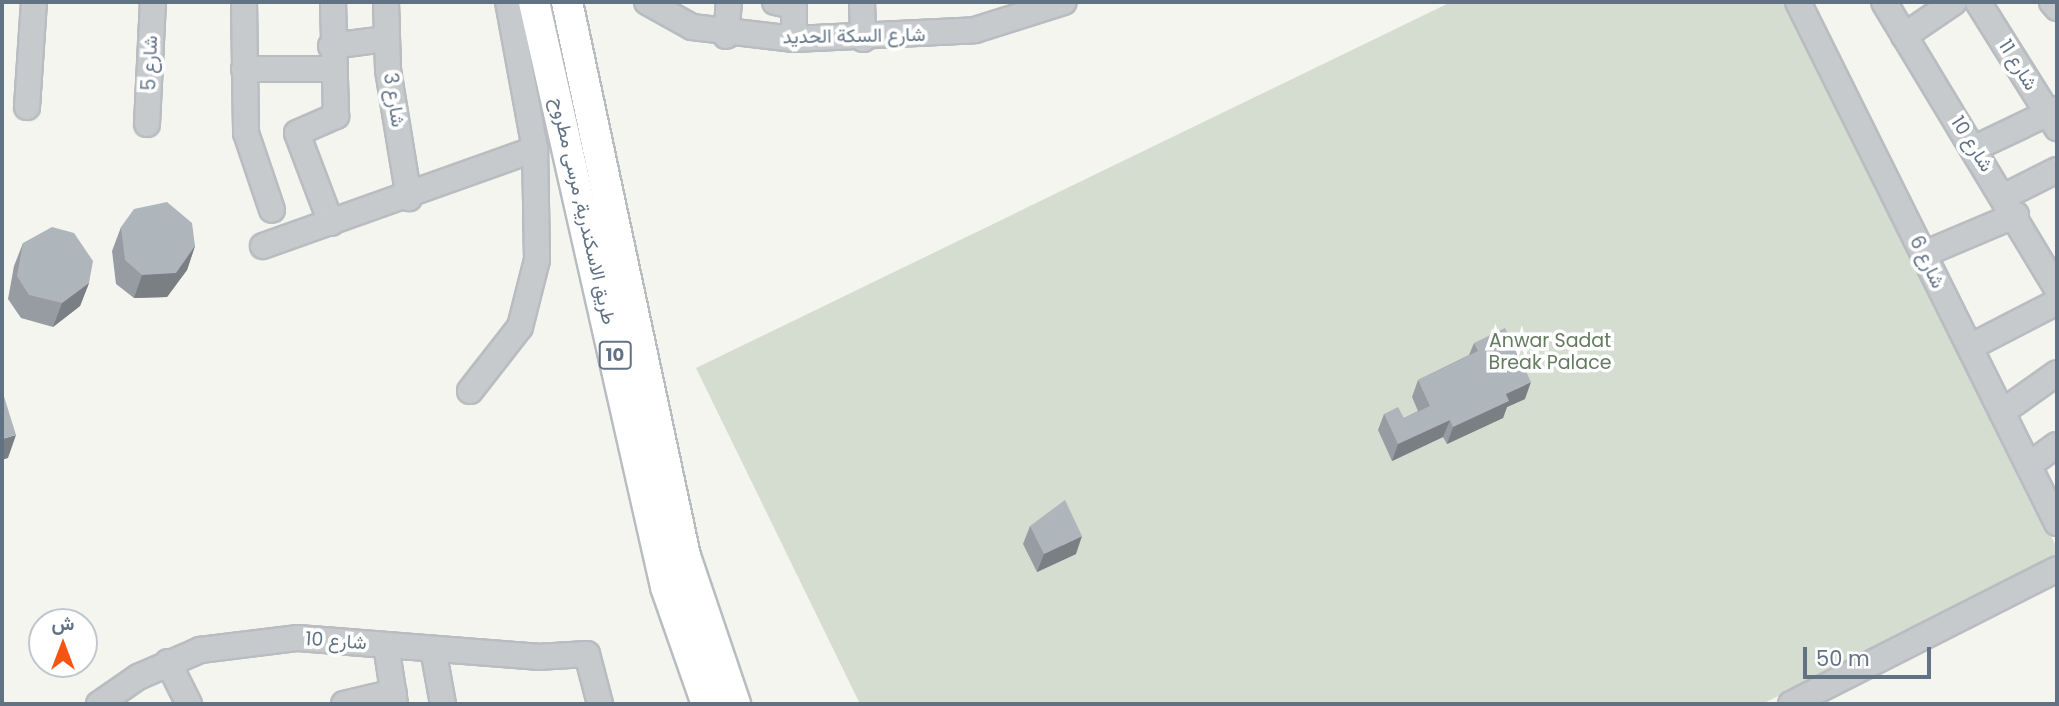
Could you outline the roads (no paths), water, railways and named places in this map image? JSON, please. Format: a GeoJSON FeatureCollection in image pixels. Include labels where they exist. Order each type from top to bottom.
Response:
{"type":"FeatureCollection","features":[{"type":"Feature","properties":{"kind":"main road","name":"طريق الاسكندرية, مرسى مطروح"},"geometry":{"type":"LineString","coordinates":[[534,2],[666,587],[707,704]]}},
{"type":"Feature","properties":{"kind":"main road","name":"طريق الاسكندرية, مرسى مطروح"},"geometry":{"type":"LineString","coordinates":[[567,2],[685,556],[735,704]]}},
{"type":"Feature","properties":{"kind":"street"},"geometry":{"type":"LineString","coordinates":[[27,107],[34,2]]}},
{"type":"Feature","properties":{"kind":"street","name":"شارع 5"},"geometry":{"type":"LineString","coordinates":[[148,124],[153,2]]}},
{"type":"Feature","properties":{"kind":"street"},"geometry":{"type":"LineString","coordinates":[[244,2],[246,133],[272,209]]}},
{"type":"Feature","properties":{"kind":"street"},"geometry":{"type":"LineString","coordinates":[[331,223],[297,133],[336,116],[332,58],[333,2]]}},
{"type":"Feature","properties":{"kind":"street","name":"شارع 3"},"geometry":{"type":"LineString","coordinates":[[386,2],[385,39],[409,198]]}},
{"type":"Feature","properties":{"kind":"street"},"geometry":{"type":"LineString","coordinates":[[470,391],[510,344],[529,306],[537,260],[536,149],[508,2]]}},
{"type":"Feature","properties":{"kind":"street","name":"شارع السكة الحديد"},"geometry":{"type":"LineString","coordinates":[[647,2],[692,27],[726,36],[794,39],[863,39],[975,30],[1064,2]]}},
{"type":"Feature","properties":{"kind":"street"},"geometry":{"type":"LineString","coordinates":[[726,36],[729,2]]}},
{"type":"Feature","properties":{"kind":"street"},"geometry":{"type":"LineString","coordinates":[[775,2],[794,6],[794,39]]}},
{"type":"Feature","properties":{"kind":"street"},"geometry":{"type":"LineString","coordinates":[[862,2],[863,39]]}},
{"type":"Feature","properties":{"kind":"street","name":"شارع 6"},"geometry":{"type":"LineString","coordinates":[[1798,2],[2057,523]]}},
{"type":"Feature","properties":{"kind":"street","name":"شارع 10"},"geometry":{"type":"LineString","coordinates":[[1884,2],[2011,205],[2057,289]]}},
{"type":"Feature","properties":{"kind":"street"},"geometry":{"type":"LineString","coordinates":[[1904,36],[1955,2]]}},
{"type":"Feature","properties":{"kind":"street","name":"شارع 11"},"geometry":{"type":"LineString","coordinates":[[1978,2],[2054,117]]}},
{"type":"Feature","properties":{"kind":"street"},"geometry":{"type":"LineString","coordinates":[[2052,2],[2057,8]]}},
{"type":"Feature","properties":{"kind":"street"},"geometry":{"type":"LineString","coordinates":[[244,69],[332,58],[385,39]]}},
{"type":"Feature","properties":{"kind":"street"},"geometry":{"type":"LineString","coordinates":[[1975,148],[2054,117]]}},
{"type":"Feature","properties":{"kind":"street"},"geometry":{"type":"LineString","coordinates":[[263,246],[409,198],[536,149]]}},
{"type":"Feature","properties":{"kind":"street"},"geometry":{"type":"LineString","coordinates":[[1924,254],[2011,205],[2057,170]]}},
{"type":"Feature","properties":{"kind":"street"},"geometry":{"type":"LineString","coordinates":[[1969,347],[2057,302]]}},
{"type":"Feature","properties":{"kind":"street"},"geometry":{"type":"LineString","coordinates":[[2002,412],[2057,373]]}},
{"type":"Feature","properties":{"kind":"street"},"geometry":{"type":"LineString","coordinates":[[2029,465],[2057,445]]}},
{"type":"Feature","properties":{"kind":"street"},"geometry":{"type":"LineString","coordinates":[[1791,704],[2057,569]]}},
{"type":"Feature","properties":{"kind":"street","name":"شارع 10"},"geometry":{"type":"LineString","coordinates":[[99,704],[168,662],[265,638],[554,658],[587,654],[600,704]]}},
{"type":"Feature","properties":{"kind":"street"},"geometry":{"type":"LineString","coordinates":[[344,704],[395,698],[386,645]]}},
{"type":"Feature","properties":{"kind":"street"},"geometry":{"type":"LineString","coordinates":[[433,649],[443,704]]}},
{"type":"Feature","properties":{"kind":"street"},"geometry":{"type":"LineString","coordinates":[[168,662],[189,704]]}},
{"type":"Feature","properties":{"kind":"park label","name":"Anwar Sadat Break Palace"},"geometry":{"type":"Point","coordinates":[1550,352]}}]}
